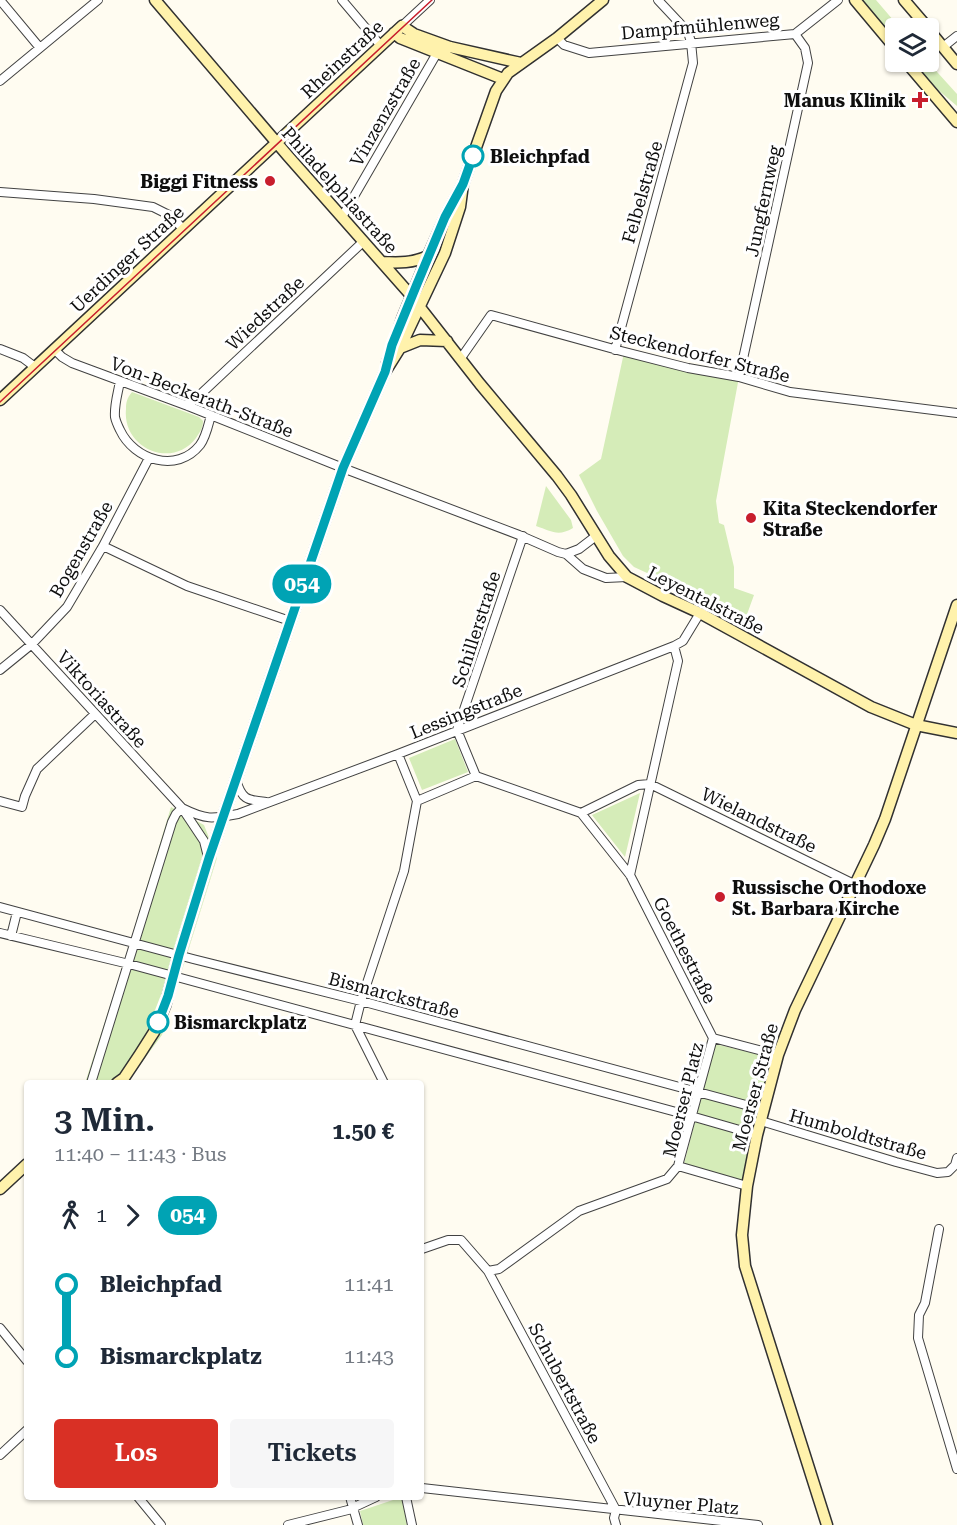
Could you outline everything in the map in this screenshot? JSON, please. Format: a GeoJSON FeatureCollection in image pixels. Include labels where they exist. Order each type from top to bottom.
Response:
{"type":"FeatureCollection","features":[{"type":"Feature","properties":{"kind":"street"},"geometry":{"type":"LineString","coordinates":[[0,0],[40,48]]}},
{"type":"Feature","properties":{"kind":"street"},"geometry":{"type":"LineString","coordinates":[[0,81],[98,0]]}},
{"type":"Feature","properties":{"kind":"street","name":"Philadelphiastraße"},"geometry":{"type":"LineString","coordinates":[[155,0],[412,296],[480,384],[557,476],[609,556],[627,577]]}},
{"type":"Feature","properties":{"kind":"street"},"geometry":{"type":"LineString","coordinates":[[342,0],[381,45]]}},
{"type":"Feature","properties":{"kind":"street","name":"Rheinstraße"},"geometry":{"type":"LineString","coordinates":[[277,143],[430,0]]}},
{"type":"Feature","properties":{"kind":"street"},"geometry":{"type":"LineString","coordinates":[[385,372],[392,345],[445,217],[463,184],[496,91],[503,79],[603,0]]}},
{"type":"Feature","properties":{"kind":"street"},"geometry":{"type":"LineString","coordinates":[[658,0],[688,32],[692,42]]}},
{"type":"Feature","properties":{"kind":"street","name":"Dampfmühlenweg"},"geometry":{"type":"LineString","coordinates":[[557,38],[564,45],[589,52],[795,34],[838,0]]}},
{"type":"Feature","properties":{"kind":"street"},"geometry":{"type":"LineString","coordinates":[[855,0],[885,36]]}},
{"type":"Feature","properties":{"kind":"street"},"geometry":{"type":"LineString","coordinates":[[904,0],[919,18]]}},
{"type":"Feature","properties":{"kind":"street"},"geometry":{"type":"LineString","coordinates":[[503,79],[400,38],[398,29],[450,47],[521,63]]}},
{"type":"Feature","properties":{"kind":"street","name":"Jungfernweg"},"geometry":{"type":"LineString","coordinates":[[739,377],[808,63],[805,48],[795,34]]}},
{"type":"Feature","properties":{"kind":"street"},"geometry":{"type":"LineString","coordinates":[[943,47],[957,36]]}},
{"type":"Feature","properties":{"kind":"street","name":"Felbelstraße"},"geometry":{"type":"LineString","coordinates":[[615,350],[693,63],[692,42]]}},
{"type":"Feature","properties":{"kind":"street"},"geometry":{"type":"LineString","coordinates":[[939,42],[957,64]]}},
{"type":"Feature","properties":{"kind":"street","name":"Vinzenzstraße"},"geometry":{"type":"LineString","coordinates":[[342,217],[437,53]]}},
{"type":"Feature","properties":{"kind":"street"},"geometry":{"type":"LineString","coordinates":[[915,72],[957,122]]}},
{"type":"Feature","properties":{"kind":"street"},"geometry":{"type":"LineString","coordinates":[[935,96],[957,110]]}},
{"type":"Feature","properties":{"kind":"street","name":"Uerdinger Straße"},"geometry":{"type":"LineString","coordinates":[[0,400],[277,143]]}},
{"type":"Feature","properties":{"kind":"street"},"geometry":{"type":"LineString","coordinates":[[124,1080],[154,1032],[165,1006],[209,858],[343,468],[385,372],[400,348],[442,261],[460,207],[463,184]]}},
{"type":"Feature","properties":{"kind":"street"},"geometry":{"type":"LineString","coordinates":[[0,192],[153,207],[171,216],[183,229]]}},
{"type":"Feature","properties":{"kind":"street","name":"Wiedstraße"},"geometry":{"type":"LineString","coordinates":[[188,406],[364,241]]}},
{"type":"Feature","properties":{"kind":"street"},"geometry":{"type":"LineString","coordinates":[[382,262],[410,262],[428,256]]}},
{"type":"Feature","properties":{"kind":"street","name":"Steckendorfer Straße"},"geometry":{"type":"LineString","coordinates":[[461,358],[491,315],[615,350],[688,368],[739,377],[790,392],[957,413]]}},
{"type":"Feature","properties":{"kind":"street"},"geometry":{"type":"LineString","coordinates":[[400,348],[420,340],[447,341]]}},
{"type":"Feature","properties":{"kind":"street"},"geometry":{"type":"LineString","coordinates":[[0,349],[23,358],[35,367]]}},
{"type":"Feature","properties":{"kind":"street","name":"Von-Beckerath-Straße"},"geometry":{"type":"LineString","coordinates":[[54,349],[72,363],[188,406],[343,468]]}},
{"type":"Feature","properties":{"kind":"street"},"geometry":{"type":"LineString","coordinates":[[120,381],[115,403],[115,420],[131,447],[149,459],[165,461],[183,458],[199,446],[206,434],[211,415]]}},
{"type":"Feature","properties":{"kind":"street","name":"Bogenstraße"},"geometry":{"type":"LineString","coordinates":[[0,670],[32,644],[67,607],[103,546],[149,459]]}},
{"type":"Feature","properties":{"kind":"street","name":"Leyentalstraße"},"geometry":{"type":"LineString","coordinates":[[343,468],[523,536],[566,554],[583,569],[606,578],[627,577],[700,613],[871,707],[916,724],[957,733]]}},
{"type":"Feature","properties":{"kind":"street","name":"Schillerstraße"},"geometry":{"type":"LineString","coordinates":[[458,730],[523,536]]}},
{"type":"Feature","properties":{"kind":"street"},"geometry":{"type":"LineString","coordinates":[[566,554],[579,549],[596,536]]}},
{"type":"Feature","properties":{"kind":"street"},"geometry":{"type":"LineString","coordinates":[[103,546],[187,586],[290,621]]}},
{"type":"Feature","properties":{"kind":"street","name":"Moerser Straße"},"geometry":{"type":"LineString","coordinates":[[827,1525],[745,1266],[742,1235],[747,1186],[757,1135],[778,1055],[795,1010],[885,819],[957,605]]}},
{"type":"Feature","properties":{"kind":"street","name":"Viktoriastraße"},"geometry":{"type":"LineString","coordinates":[[0,610],[182,808],[204,841],[209,858]]}},
{"type":"Feature","properties":{"kind":"street"},"geometry":{"type":"LineString","coordinates":[[630,875],[678,661],[674,646],[683,641],[700,613]]}},
{"type":"Feature","properties":{"kind":"street","name":"Lessingstraße"},"geometry":{"type":"LineString","coordinates":[[223,817],[247,811],[398,754],[674,646]]}},
{"type":"Feature","properties":{"kind":"street"},"geometry":{"type":"LineString","coordinates":[[0,801],[22,807],[37,769],[95,714]]}},
{"type":"Feature","properties":{"kind":"street"},"geometry":{"type":"LineString","coordinates":[[458,730],[477,776]]}},
{"type":"Feature","properties":{"kind":"street"},"geometry":{"type":"LineString","coordinates":[[383,1080],[355,1024],[404,871],[417,801],[398,754]]}},
{"type":"Feature","properties":{"kind":"street"},"geometry":{"type":"LineString","coordinates":[[417,801],[477,776],[581,813],[638,785],[650,784]]}},
{"type":"Feature","properties":{"kind":"street"},"geometry":{"type":"LineString","coordinates":[[236,779],[243,796],[250,800],[268,802]]}},
{"type":"Feature","properties":{"kind":"street","name":"Wielandstraße"},"geometry":{"type":"LineString","coordinates":[[650,784],[854,884]]}},
{"type":"Feature","properties":{"kind":"street"},"geometry":{"type":"LineString","coordinates":[[92,1080],[172,822],[182,808]]}},
{"type":"Feature","properties":{"kind":"street","name":"Viktoriastraße"},"geometry":{"type":"LineString","coordinates":[[182,808],[199,817],[213,819],[223,817]]}},
{"type":"Feature","properties":{"kind":"street","name":"Goethestraße"},"geometry":{"type":"LineString","coordinates":[[581,813],[630,875],[713,1038]]}},
{"type":"Feature","properties":{"kind":"street","name":"Bismarckstraße"},"geometry":{"type":"LineString","coordinates":[[0,907],[698,1091],[762,1115]]}},
{"type":"Feature","properties":{"kind":"street"},"geometry":{"type":"LineString","coordinates":[[11,936],[17,912]]}},
{"type":"Feature","properties":{"kind":"street"},"geometry":{"type":"LineString","coordinates":[[0,933],[129,964],[355,1024],[757,1135]]}},
{"type":"Feature","properties":{"kind":"street","name":"Moerser Platz"},"geometry":{"type":"LineString","coordinates":[[747,1186],[678,1166],[713,1038],[778,1055]]}},
{"type":"Feature","properties":{"kind":"street","name":"Humboldtstraße"},"geometry":{"type":"LineString","coordinates":[[762,1115],[896,1162],[937,1173],[948,1172],[957,1158]]}},
{"type":"Feature","properties":{"kind":"street"},"geometry":{"type":"LineString","coordinates":[[488,1271],[499,1269],[579,1211],[667,1179],[678,1166]]}},
{"type":"Feature","properties":{"kind":"street"},"geometry":{"type":"LineString","coordinates":[[0,1189],[24,1167]]}},
{"type":"Feature","properties":{"kind":"street"},"geometry":{"type":"LineString","coordinates":[[939,1229],[925,1303],[919,1315],[918,1338],[957,1469]]}},
{"type":"Feature","properties":{"kind":"street","name":"Schubertstraße"},"geometry":{"type":"LineString","coordinates":[[424,1248],[448,1240],[461,1240],[488,1271],[616,1510]]}},
{"type":"Feature","properties":{"kind":"street"},"geometry":{"type":"LineString","coordinates":[[0,1328],[24,1357]]}},
{"type":"Feature","properties":{"kind":"street"},"geometry":{"type":"LineString","coordinates":[[0,1455],[24,1433]]}},
{"type":"Feature","properties":{"kind":"street"},"geometry":{"type":"LineString","coordinates":[[424,1488],[616,1510]]}},
{"type":"Feature","properties":{"kind":"street"},"geometry":{"type":"LineString","coordinates":[[140,1500],[161,1525]]}},
{"type":"Feature","properties":{"kind":"street"},"geometry":{"type":"LineString","coordinates":[[351,1500],[358,1525]]}},
{"type":"Feature","properties":{"kind":"street"},"geometry":{"type":"LineString","coordinates":[[288,1525],[354,1508],[369,1500]]}},
{"type":"Feature","properties":{"kind":"street"},"geometry":{"type":"LineString","coordinates":[[407,1500],[412,1525]]}},
{"type":"Feature","properties":{"kind":"street","name":"Vluyner Platz"},"geometry":{"type":"LineString","coordinates":[[616,1525],[614,1518],[616,1510],[758,1525]]}},
{"type":"Feature","properties":{"kind":"green space"},"geometry":{"type":"Polygon","coordinates":[[[862,0],[876,0],[891,18],[885,18],[885,28],[862,0]]]}},
{"type":"Feature","properties":{"kind":"green space"},"geometry":{"type":"Polygon","coordinates":[[[923,72],[937,72],[957,94],[957,106],[937,89],[923,72]]]}},
{"type":"Feature","properties":{"kind":"green space"},"geometry":{"type":"Polygon","coordinates":[[[625,348],[739,377],[716,501],[719,523],[724,525],[734,567],[734,588],[754,595],[746,617],[634,567],[623,556],[579,475],[601,459],[625,348]]]}},
{"type":"Feature","properties":{"kind":"green space"},"geometry":{"type":"Polygon","coordinates":[[[132,392],[199,417],[203,423],[196,438],[186,448],[174,452],[162,453],[140,444],[127,423],[127,402],[132,392]]]}},
{"type":"Feature","properties":{"kind":"green space"},"geometry":{"type":"Polygon","coordinates":[[[546,486],[571,520],[573,528],[568,531],[559,533],[536,526],[546,486]]]}},
{"type":"Feature","properties":{"kind":"green space"},"geometry":{"type":"Polygon","coordinates":[[[455,739],[468,772],[422,790],[409,758],[455,739]]]}},
{"type":"Feature","properties":{"kind":"green space"},"geometry":{"type":"Polygon","coordinates":[[[640,793],[625,857],[592,815],[640,793]]]}},
{"type":"Feature","properties":{"kind":"green space"},"geometry":{"type":"Polygon","coordinates":[[[171,807],[204,825],[217,858],[162,1035],[129,1080],[86,1080],[171,807]]]}},
{"type":"Feature","properties":{"kind":"green space"},"geometry":{"type":"Polygon","coordinates":[[[715,1044],[773,1058],[754,1123],[745,1181],[684,1164],[715,1044]]]}},
{"type":"Feature","properties":{"kind":"green space"},"geometry":{"type":"Polygon","coordinates":[[[393,1500],[403,1500],[407,1525],[363,1525],[360,1511],[393,1500]]]}},
{"type":"Feature","properties":{"kind":"tram line"},"geometry":{"type":"LineString","coordinates":[[0,402],[432,0]]}},
{"type":"Feature","properties":{"kind":"bus line","name":"054"},"geometry":{"type":"LineString","coordinates":[[158,1022],[165,1006],[209,858],[343,468],[385,372],[392,345],[417,284],[445,217],[463,184],[473,156]]}},
{"type":"Feature","properties":{"kind":"place","name":"Manus Klinik"},"geometry":{"type":"Point","coordinates":[920,100]}},
{"type":"Feature","properties":{"kind":"place","name":"Bleichpfad"},"geometry":{"type":"Point","coordinates":[473,156]}},
{"type":"Feature","properties":{"kind":"place","name":"Biggi Fitness"},"geometry":{"type":"Point","coordinates":[270,181]}},
{"type":"Feature","properties":{"kind":"place","name":"Kita Steckendorfer Straße"},"geometry":{"type":"Point","coordinates":[751,518]}},
{"type":"Feature","properties":{"kind":"place","name":"Russische Orthodoxe St. Barbara Kirche"},"geometry":{"type":"Point","coordinates":[720,897]}},
{"type":"Feature","properties":{"kind":"place","name":"Bismarckplatz"},"geometry":{"type":"Point","coordinates":[158,1022]}}]}
